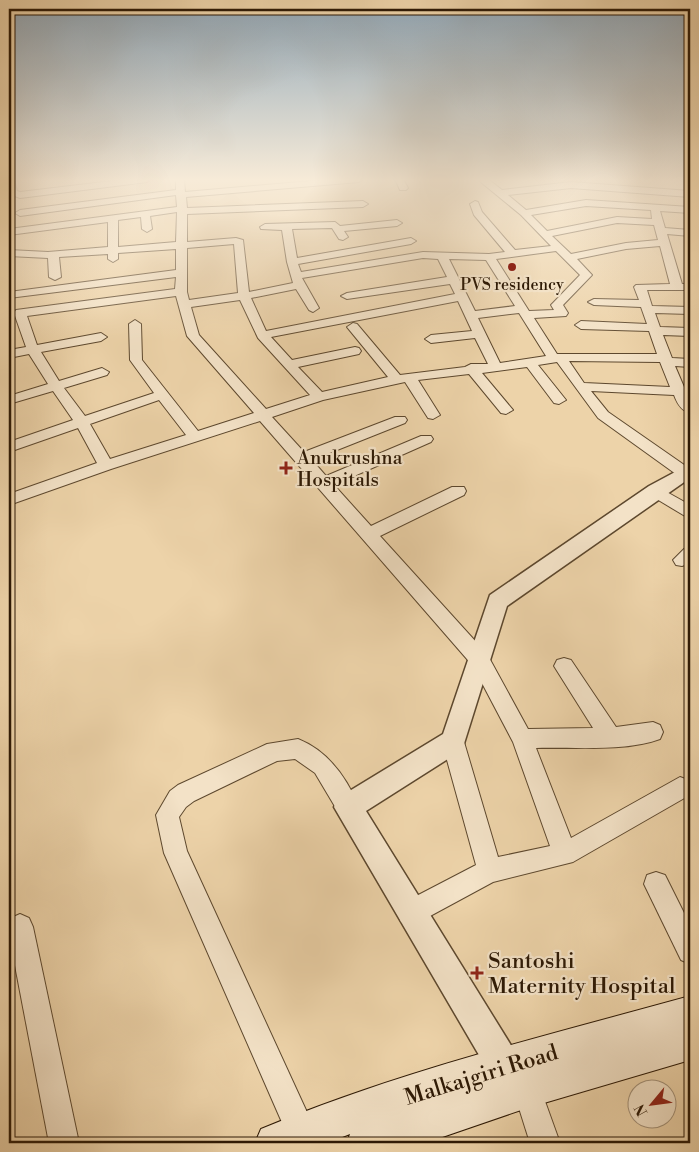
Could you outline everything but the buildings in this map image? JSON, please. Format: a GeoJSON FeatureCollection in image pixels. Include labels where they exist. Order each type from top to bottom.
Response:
{"type":"FeatureCollection","features":[{"type":"Feature","properties":{"kind":"main road","name":"Malkajgiri Road"},"geometry":{"type":"LineString","coordinates":[[383,1140],[516,1078],[559,1050],[690,1014]]}},
{"type":"Feature","properties":{"kind":"main road","name":"Malkajgiri Road"},"geometry":{"type":"LineString","coordinates":[[289,1139],[352,1114],[690,1041]]}},
{"type":"Feature","properties":{"kind":"street"},"geometry":{"type":"LineString","coordinates":[[31,242],[32,233]]}},
{"type":"Feature","properties":{"kind":"street"},"geometry":{"type":"LineString","coordinates":[[9,253],[53,254],[81,233],[114,248],[236,241]]}},
{"type":"Feature","properties":{"kind":"street"},"geometry":{"type":"LineString","coordinates":[[113,260],[114,233]]}},
{"type":"Feature","properties":{"kind":"street"},"geometry":{"type":"LineString","coordinates":[[182,233],[182,298],[193,336],[480,660],[522,739],[565,854]]}},
{"type":"Feature","properties":{"kind":"street"},"geometry":{"type":"LineString","coordinates":[[235,233],[236,241],[239,242],[244,296],[262,336],[319,396]]}},
{"type":"Feature","properties":{"kind":"street"},"geometry":{"type":"LineString","coordinates":[[288,233],[292,262],[298,280],[313,308]]}},
{"type":"Feature","properties":{"kind":"street"},"geometry":{"type":"LineString","coordinates":[[494,233],[513,255]]}},
{"type":"Feature","properties":{"kind":"street"},"geometry":{"type":"LineString","coordinates":[[545,234],[551,233]]}},
{"type":"Feature","properties":{"kind":"street"},"geometry":{"type":"LineString","coordinates":[[661,233],[677,287]]}},
{"type":"Feature","properties":{"kind":"street"},"geometry":{"type":"LineString","coordinates":[[470,315],[524,312],[562,313],[557,305],[586,275],[545,234]]}},
{"type":"Feature","properties":{"kind":"street"},"geometry":{"type":"LineString","coordinates":[[292,262],[411,241]]}},
{"type":"Feature","properties":{"kind":"street"},"geometry":{"type":"LineString","coordinates":[[568,258],[626,246],[664,243]]}},
{"type":"Feature","properties":{"kind":"street"},"geometry":{"type":"LineString","coordinates":[[106,465],[83,423],[34,350],[22,327],[20,313],[182,298],[244,296],[298,280],[423,255],[489,257],[558,248]]}},
{"type":"Feature","properties":{"kind":"street"},"geometry":{"type":"LineString","coordinates":[[53,254],[55,277]]}},
{"type":"Feature","properties":{"kind":"street"},"geometry":{"type":"LineString","coordinates":[[443,257],[460,297],[495,366]]}},
{"type":"Feature","properties":{"kind":"street"},"geometry":{"type":"LineString","coordinates":[[489,257],[524,312],[557,358],[603,415],[688,472],[656,491],[498,601],[453,742],[490,871]]}},
{"type":"Feature","properties":{"kind":"street"},"geometry":{"type":"LineString","coordinates":[[9,295],[181,273]]}},
{"type":"Feature","properties":{"kind":"street"},"geometry":{"type":"LineString","coordinates":[[347,296],[452,280]]}},
{"type":"Feature","properties":{"kind":"street"},"geometry":{"type":"LineString","coordinates":[[690,287],[640,287],[666,360],[684,403],[690,408]]}},
{"type":"Feature","properties":{"kind":"street"},"geometry":{"type":"LineString","coordinates":[[262,336],[460,297]]}},
{"type":"Feature","properties":{"kind":"street"},"geometry":{"type":"LineString","coordinates":[[594,302],[690,310]]}},
{"type":"Feature","properties":{"kind":"street"},"geometry":{"type":"LineString","coordinates":[[135,324],[136,360],[195,437]]}},
{"type":"Feature","properties":{"kind":"street"},"geometry":{"type":"LineString","coordinates":[[581,326],[690,332]]}},
{"type":"Feature","properties":{"kind":"street"},"geometry":{"type":"LineString","coordinates":[[9,329],[22,327]]}},
{"type":"Feature","properties":{"kind":"street"},"geometry":{"type":"LineString","coordinates":[[353,328],[403,378],[434,415]]}},
{"type":"Feature","properties":{"kind":"street"},"geometry":{"type":"LineString","coordinates":[[431,340],[479,334]]}},
{"type":"Feature","properties":{"kind":"street"},"geometry":{"type":"LineString","coordinates":[[9,354],[101,337]]}},
{"type":"Feature","properties":{"kind":"street"},"geometry":{"type":"LineString","coordinates":[[288,365],[355,351]]}},
{"type":"Feature","properties":{"kind":"street"},"geometry":{"type":"LineString","coordinates":[[9,500],[106,465],[319,396],[403,378],[557,358],[666,360],[690,364]]}},
{"type":"Feature","properties":{"kind":"street"},"geometry":{"type":"LineString","coordinates":[[530,363],[559,400]]}},
{"type":"Feature","properties":{"kind":"street"},"geometry":{"type":"LineString","coordinates":[[471,368],[506,410]]}},
{"type":"Feature","properties":{"kind":"street"},"geometry":{"type":"LineString","coordinates":[[9,400],[102,372]]}},
{"type":"Feature","properties":{"kind":"street"},"geometry":{"type":"LineString","coordinates":[[580,387],[679,391]]}},
{"type":"Feature","properties":{"kind":"street"},"geometry":{"type":"LineString","coordinates":[[9,447],[163,394]]}},
{"type":"Feature","properties":{"kind":"street"},"geometry":{"type":"LineString","coordinates":[[303,458],[400,420]]}},
{"type":"Feature","properties":{"kind":"street"},"geometry":{"type":"LineString","coordinates":[[324,483],[426,439]]}},
{"type":"Feature","properties":{"kind":"street"},"geometry":{"type":"LineString","coordinates":[[656,491],[690,513]]}},
{"type":"Feature","properties":{"kind":"street"},"geometry":{"type":"LineString","coordinates":[[369,534],[458,492]]}},
{"type":"Feature","properties":{"kind":"street"},"geometry":{"type":"LineString","coordinates":[[564,666],[610,737]]}},
{"type":"Feature","properties":{"kind":"street"},"geometry":{"type":"LineString","coordinates":[[522,739],[610,737],[653,732]]}},
{"type":"Feature","properties":{"kind":"street"},"geometry":{"type":"LineString","coordinates":[[348,808],[453,742]]}},
{"type":"Feature","properties":{"kind":"street"},"geometry":{"type":"LineString","coordinates":[[289,1139],[176,853],[167,815],[178,799],[186,793],[275,751],[298,749],[323,766],[410,913],[516,1078],[545,1143]]}},
{"type":"Feature","properties":{"kind":"street"},"geometry":{"type":"LineString","coordinates":[[410,913],[490,871],[565,854],[680,788]]}},
{"type":"Feature","properties":{"kind":"street"},"geometry":{"type":"LineString","coordinates":[[656,884],[690,951]]}},
{"type":"Feature","properties":{"kind":"street"},"geometry":{"type":"LineString","coordinates":[[20,927],[64,1143]]}},
{"type":"Feature","properties":{"kind":"place","name":"PVS residency"},"geometry":{"type":"Point","coordinates":[512,267]}},
{"type":"Feature","properties":{"kind":"place","name":"Anukrushna Hospitals"},"geometry":{"type":"Point","coordinates":[286,468]}},
{"type":"Feature","properties":{"kind":"place","name":"Santoshi Maternity Hospital"},"geometry":{"type":"Point","coordinates":[477,973]}}]}
